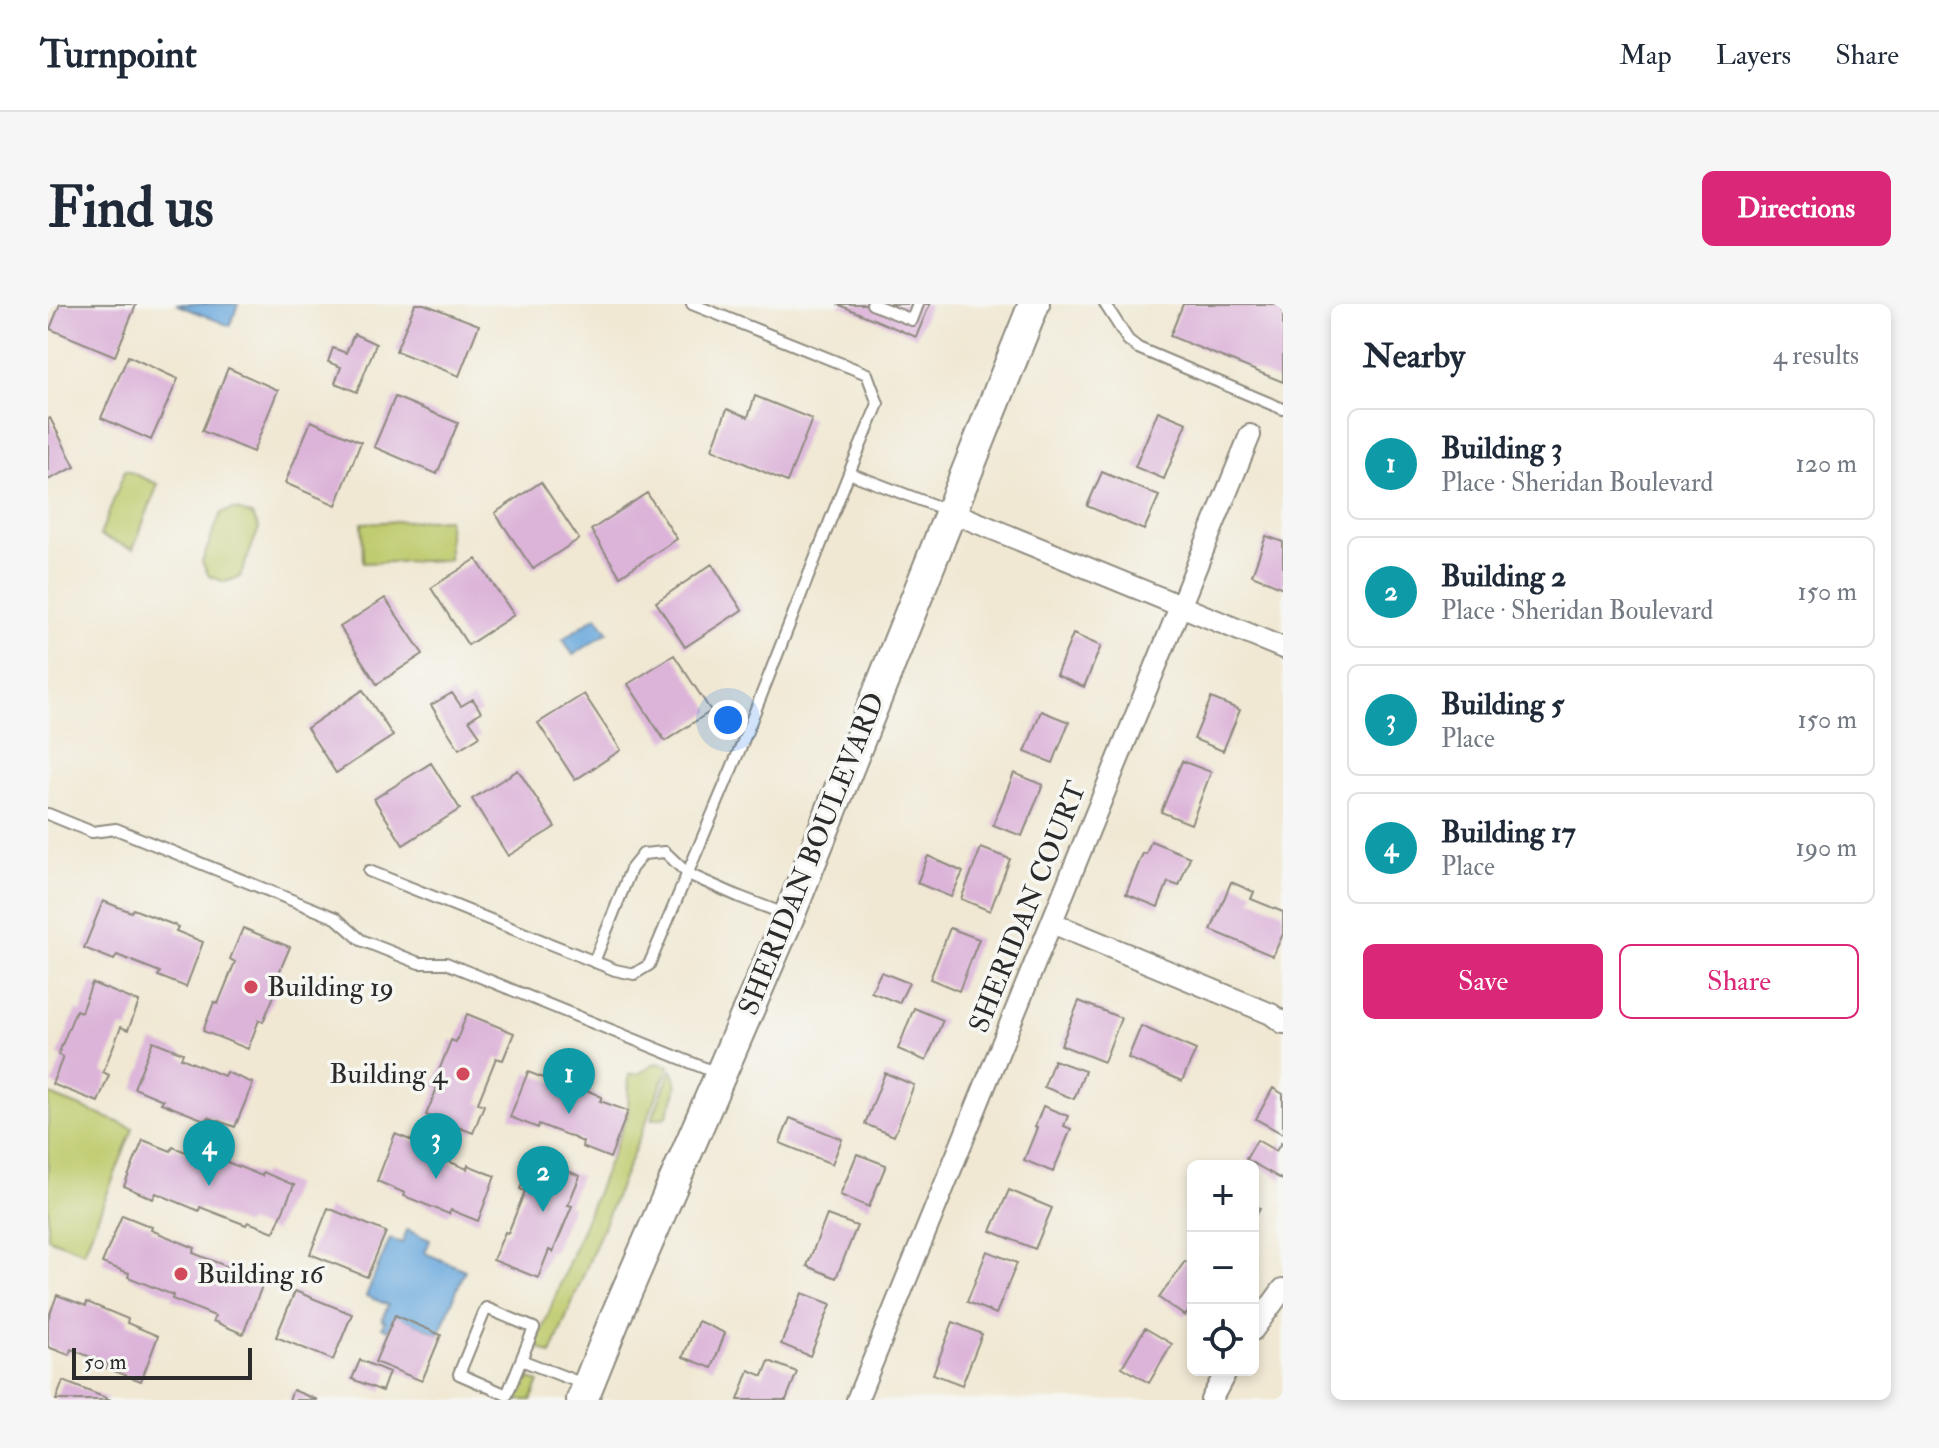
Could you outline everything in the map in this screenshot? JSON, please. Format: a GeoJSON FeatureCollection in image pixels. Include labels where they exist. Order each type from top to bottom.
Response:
{"type":"FeatureCollection","features":[{"type":"Feature","properties":{"kind":"main road","name":"SHERIDAN BOULEVARD"},"geometry":{"type":"LineString","coordinates":[[585,1393],[789,916],[1032,306]]}},
{"type":"Feature","properties":{"kind":"street","name":"SHERIDAN COURT"},"geometry":{"type":"LineString","coordinates":[[857,1400],[1250,435]]}},
{"type":"Feature","properties":{"kind":"street"},"geometry":{"type":"LineString","coordinates":[[951,512],[1283,648]]}},
{"type":"Feature","properties":{"kind":"street"},"geometry":{"type":"LineString","coordinates":[[1052,923],[1271,1014],[1283,1023]]}},
{"type":"Feature","properties":{"kind":"street"},"geometry":{"type":"LineString","coordinates":[[1259,1322],[1283,1289]]}},
{"type":"Feature","properties":{"kind":"street"},"geometry":{"type":"LineString","coordinates":[[1211,1400],[1224,1376]]}},
{"type":"Feature","properties":{"kind":"lane"},"geometry":{"type":"LineString","coordinates":[[369,871],[615,970],[634,974],[649,965],[742,744],[878,404],[867,374],[692,304]]}},
{"type":"Feature","properties":{"kind":"lane"},"geometry":{"type":"LineString","coordinates":[[872,304],[912,320],[918,304]]}},
{"type":"Feature","properties":{"kind":"lane"},"geometry":{"type":"LineString","coordinates":[[1105,304],[1128,340],[1138,348],[1283,409]]}},
{"type":"Feature","properties":{"kind":"lane"},"geometry":{"type":"LineString","coordinates":[[849,473],[951,512]]}},
{"type":"Feature","properties":{"kind":"lane"},"geometry":{"type":"LineString","coordinates":[[48,814],[92,832],[116,829],[336,918],[361,940],[419,963],[446,963],[721,1074]]}},
{"type":"Feature","properties":{"kind":"lane"},"geometry":{"type":"LineString","coordinates":[[594,962],[631,869],[643,854],[665,852],[688,874],[789,916]]}},
{"type":"Feature","properties":{"kind":"lane"},"geometry":{"type":"LineString","coordinates":[[486,1308],[534,1328],[521,1360],[507,1395],[459,1374],[486,1308]]}},
{"type":"Feature","properties":{"kind":"lane"},"geometry":{"type":"LineString","coordinates":[[521,1360],[585,1393]]}},
{"type":"Feature","properties":{"kind":"green space"},"geometry":{"type":"Polygon","coordinates":[[[125,470],[158,484],[133,549],[100,536],[125,470]]]}},
{"type":"Feature","properties":{"kind":"green space"},"geometry":{"type":"Polygon","coordinates":[[[234,509],[252,515],[259,528],[240,577],[225,582],[209,576],[202,562],[221,513],[234,509]]]}},
{"type":"Feature","properties":{"kind":"green space"},"geometry":{"type":"Polygon","coordinates":[[[448,519],[449,560],[363,563],[362,523],[448,519]]]}},
{"type":"Feature","properties":{"kind":"green space"},"geometry":{"type":"Polygon","coordinates":[[[656,1063],[669,1066],[551,1354],[539,1348],[538,1340],[628,1114],[629,1074],[638,1074],[656,1063]]]}},
{"type":"Feature","properties":{"kind":"green space"},"geometry":{"type":"Polygon","coordinates":[[[671,1070],[676,1081],[673,1099],[666,1117],[652,1119],[671,1070]]]}},
{"type":"Feature","properties":{"kind":"green space"},"geometry":{"type":"Polygon","coordinates":[[[48,1094],[133,1128],[84,1252],[48,1238],[48,1094]]]}},
{"type":"Feature","properties":{"kind":"green space"},"geometry":{"type":"Polygon","coordinates":[[[530,1379],[539,1382],[531,1400],[515,1400],[522,1383],[530,1379]]]}},
{"type":"Feature","properties":{"kind":"water"},"geometry":{"type":"Polygon","coordinates":[[[176,304],[238,304],[230,326],[176,304]]]}},
{"type":"Feature","properties":{"kind":"water"},"geometry":{"type":"Polygon","coordinates":[[[597,616],[608,632],[573,655],[563,639],[597,616]]]}},
{"type":"Feature","properties":{"kind":"water"},"geometry":{"type":"Polygon","coordinates":[[[407,1230],[430,1240],[425,1253],[465,1270],[439,1334],[395,1316],[388,1330],[382,1327],[388,1305],[366,1296],[390,1239],[402,1243],[407,1230]]]}},
{"type":"Feature","properties":{"kind":"building"},"geometry":{"type":"Polygon","coordinates":[[[60,304],[136,305],[115,356],[50,329],[60,304]]]}},
{"type":"Feature","properties":{"kind":"building"},"geometry":{"type":"Polygon","coordinates":[[[415,304],[424,304],[479,325],[459,376],[396,351],[415,304]]]}},
{"type":"Feature","properties":{"kind":"building"},"geometry":{"type":"Polygon","coordinates":[[[837,304],[930,304],[916,337],[837,304]]]}},
{"type":"Feature","properties":{"kind":"building"},"geometry":{"type":"Polygon","coordinates":[[[1183,304],[1283,304],[1283,382],[1170,336],[1183,304]]]}},
{"type":"Feature","properties":{"kind":"building"},"geometry":{"type":"Polygon","coordinates":[[[354,334],[376,344],[357,392],[335,383],[341,367],[328,362],[333,348],[346,353],[354,334]]]}},
{"type":"Feature","properties":{"kind":"building"},"geometry":{"type":"Polygon","coordinates":[[[128,356],[178,379],[151,440],[101,418],[128,356]]]}},
{"type":"Feature","properties":{"kind":"building"},"geometry":{"type":"Polygon","coordinates":[[[228,368],[278,390],[253,452],[202,431],[228,368]]]}},
{"type":"Feature","properties":{"kind":"building"},"geometry":{"type":"Polygon","coordinates":[[[755,396],[812,419],[787,482],[712,449],[727,409],[748,417],[755,396]]]}},
{"type":"Feature","properties":{"kind":"building"},"geometry":{"type":"Polygon","coordinates":[[[395,397],[458,423],[437,474],[374,447],[395,397]]]}},
{"type":"Feature","properties":{"kind":"building"},"geometry":{"type":"Polygon","coordinates":[[[1158,411],[1187,423],[1164,479],[1135,467],[1158,411]]]}},
{"type":"Feature","properties":{"kind":"building"},"geometry":{"type":"Polygon","coordinates":[[[48,419],[75,467],[48,480],[48,419]]]}},
{"type":"Feature","properties":{"kind":"building"},"geometry":{"type":"Polygon","coordinates":[[[311,421],[361,442],[336,505],[285,483],[311,421]]]}},
{"type":"Feature","properties":{"kind":"building"},"geometry":{"type":"Polygon","coordinates":[[[1102,472],[1159,496],[1144,530],[1087,506],[1102,472]]]}},
{"type":"Feature","properties":{"kind":"building"},"geometry":{"type":"Polygon","coordinates":[[[541,482],[579,539],[533,569],[495,513],[541,482]]]}},
{"type":"Feature","properties":{"kind":"building"},"geometry":{"type":"Polygon","coordinates":[[[647,493],[677,539],[620,576],[591,530],[647,493]]]}},
{"type":"Feature","properties":{"kind":"building"},"geometry":{"type":"Polygon","coordinates":[[[1266,536],[1283,542],[1283,588],[1252,575],[1266,536]]]}},
{"type":"Feature","properties":{"kind":"building"},"geometry":{"type":"Polygon","coordinates":[[[476,559],[514,615],[468,645],[431,588],[476,559]]]}},
{"type":"Feature","properties":{"kind":"building"},"geometry":{"type":"Polygon","coordinates":[[[712,564],[742,610],[685,647],[656,602],[712,564]]]}},
{"type":"Feature","properties":{"kind":"building"},"geometry":{"type":"Polygon","coordinates":[[[385,598],[423,654],[377,684],[340,627],[385,598]]]}},
{"type":"Feature","properties":{"kind":"building"},"geometry":{"type":"Polygon","coordinates":[[[1073,634],[1101,646],[1084,687],[1056,675],[1073,634]]]}},
{"type":"Feature","properties":{"kind":"building"},"geometry":{"type":"Polygon","coordinates":[[[674,655],[711,711],[665,741],[628,684],[674,655]]]}},
{"type":"Feature","properties":{"kind":"building"},"geometry":{"type":"Polygon","coordinates":[[[363,690],[393,736],[336,773],[307,728],[363,690]]]}},
{"type":"Feature","properties":{"kind":"building"},"geometry":{"type":"Polygon","coordinates":[[[452,693],[461,706],[473,699],[481,712],[469,720],[480,736],[459,749],[431,705],[452,693]]]}},
{"type":"Feature","properties":{"kind":"building"},"geometry":{"type":"Polygon","coordinates":[[[584,694],[621,750],[575,780],[538,723],[584,694]]]}},
{"type":"Feature","properties":{"kind":"building"},"geometry":{"type":"Polygon","coordinates":[[[1211,698],[1240,710],[1223,751],[1194,739],[1211,698]]]}},
{"type":"Feature","properties":{"kind":"building"},"geometry":{"type":"Polygon","coordinates":[[[1041,711],[1069,722],[1053,763],[1025,752],[1041,711]]]}},
{"type":"Feature","properties":{"kind":"building"},"geometry":{"type":"Polygon","coordinates":[[[1182,761],[1211,772],[1191,824],[1161,812],[1182,761]]]}},
{"type":"Feature","properties":{"kind":"building"},"geometry":{"type":"Polygon","coordinates":[[[431,763],[460,809],[403,845],[374,799],[431,763]]]}},
{"type":"Feature","properties":{"kind":"building"},"geometry":{"type":"Polygon","coordinates":[[[518,770],[555,827],[508,856],[472,799],[518,770]]]}},
{"type":"Feature","properties":{"kind":"building"},"geometry":{"type":"Polygon","coordinates":[[[1014,773],[1043,785],[1022,836],[993,825],[1014,773]]]}},
{"type":"Feature","properties":{"kind":"building"},"geometry":{"type":"Polygon","coordinates":[[[1151,841],[1190,857],[1179,886],[1168,882],[1158,907],[1126,894],[1151,841]]]}},
{"type":"Feature","properties":{"kind":"building"},"geometry":{"type":"Polygon","coordinates":[[[981,848],[1010,859],[990,911],[961,899],[981,848]]]}},
{"type":"Feature","properties":{"kind":"building"},"geometry":{"type":"Polygon","coordinates":[[[928,856],[963,872],[951,897],[917,883],[928,856]]]}},
{"type":"Feature","properties":{"kind":"building"},"geometry":{"type":"Polygon","coordinates":[[[1231,882],[1254,892],[1251,899],[1283,912],[1283,934],[1273,956],[1211,930],[1231,882]]]}},
{"type":"Feature","properties":{"kind":"building"},"geometry":{"type":"Polygon","coordinates":[[[103,901],[174,925],[178,927],[176,931],[203,942],[186,987],[158,976],[160,972],[117,955],[114,960],[84,948],[103,901]]]}},
{"type":"Feature","properties":{"kind":"building","name":"Building 19"},"geometry":{"type":"Polygon","coordinates":[[[243,928],[290,947],[278,975],[282,977],[263,1022],[259,1020],[248,1049],[203,1031],[235,962],[230,959],[243,928]]]}},
{"type":"Feature","properties":{"kind":"building"},"geometry":{"type":"Polygon","coordinates":[[[950,928],[979,939],[959,991],[930,979],[950,928]]]}},
{"type":"Feature","properties":{"kind":"building"},"geometry":{"type":"Polygon","coordinates":[[[881,972],[909,983],[899,1003],[871,992],[881,972]]]}},
{"type":"Feature","properties":{"kind":"building"},"geometry":{"type":"Polygon","coordinates":[[[92,983],[139,1002],[128,1030],[121,1027],[103,1072],[109,1075],[98,1102],[52,1084],[63,1057],[58,1055],[76,1010],[81,1012],[92,983]]]}},
{"type":"Feature","properties":{"kind":"building"},"geometry":{"type":"Polygon","coordinates":[[[1079,1001],[1121,1018],[1104,1062],[1061,1045],[1079,1001]]]}},
{"type":"Feature","properties":{"kind":"building"},"geometry":{"type":"Polygon","coordinates":[[[914,1008],[943,1020],[926,1061],[898,1049],[914,1008]]]}},
{"type":"Feature","properties":{"kind":"building","name":"Building 4"},"geometry":{"type":"Polygon","coordinates":[[[467,1014],[514,1033],[503,1060],[496,1058],[478,1103],[484,1105],[473,1133],[426,1115],[437,1088],[433,1086],[451,1040],[456,1042],[467,1014]]]}},
{"type":"Feature","properties":{"kind":"building"},"geometry":{"type":"Polygon","coordinates":[[[1141,1026],[1196,1050],[1182,1081],[1128,1058],[1141,1026]]]}},
{"type":"Feature","properties":{"kind":"building"},"geometry":{"type":"Polygon","coordinates":[[[153,1041],[183,1053],[181,1058],[224,1076],[226,1072],[253,1083],[235,1127],[208,1117],[207,1121],[161,1103],[163,1100],[134,1088],[153,1041]]]}},
{"type":"Feature","properties":{"kind":"building"},"geometry":{"type":"Polygon","coordinates":[[[1054,1060],[1085,1071],[1074,1099],[1044,1087],[1054,1060]]]}},
{"type":"Feature","properties":{"kind":"building"},"geometry":{"type":"Polygon","coordinates":[[[528,1072],[591,1092],[602,1097],[600,1101],[628,1111],[610,1158],[582,1147],[583,1142],[572,1137],[510,1117],[528,1072]]]}},
{"type":"Feature","properties":{"kind":"building"},"geometry":{"type":"Polygon","coordinates":[[[885,1073],[914,1085],[894,1136],[865,1124],[885,1073]]]}},
{"type":"Feature","properties":{"kind":"building"},"geometry":{"type":"Polygon","coordinates":[[[1273,1088],[1283,1094],[1283,1134],[1256,1119],[1273,1088]]]}},
{"type":"Feature","properties":{"kind":"building"},"geometry":{"type":"Polygon","coordinates":[[[1043,1106],[1068,1116],[1064,1126],[1071,1129],[1053,1172],[1024,1160],[1043,1106]]]}},
{"type":"Feature","properties":{"kind":"building"},"geometry":{"type":"Polygon","coordinates":[[[790,1118],[842,1139],[832,1164],[780,1143],[790,1118]]]}},
{"type":"Feature","properties":{"kind":"building"},"geometry":{"type":"Polygon","coordinates":[[[395,1134],[426,1146],[423,1151],[467,1169],[468,1165],[495,1176],[478,1221],[451,1210],[449,1214],[377,1181],[395,1134]]]}},
{"type":"Feature","properties":{"kind":"building"},"geometry":{"type":"Polygon","coordinates":[[[143,1140],[171,1151],[173,1147],[215,1163],[217,1158],[294,1185],[274,1232],[200,1207],[199,1211],[156,1193],[153,1199],[124,1186],[143,1140]]]}},
{"type":"Feature","properties":{"kind":"building"},"geometry":{"type":"Polygon","coordinates":[[[1257,1140],[1276,1151],[1281,1143],[1283,1180],[1259,1166],[1259,1160],[1246,1159],[1257,1140]]]}},
{"type":"Feature","properties":{"kind":"building"},"geometry":{"type":"Polygon","coordinates":[[[857,1154],[886,1165],[869,1207],[840,1195],[857,1154]]]}},
{"type":"Feature","properties":{"kind":"building"},"geometry":{"type":"Polygon","coordinates":[[[533,1157],[580,1176],[568,1205],[572,1206],[553,1252],[549,1250],[538,1278],[493,1260],[525,1191],[520,1189],[533,1157]]]}},
{"type":"Feature","properties":{"kind":"building"},"geometry":{"type":"Polygon","coordinates":[[[1009,1190],[1052,1208],[1035,1249],[991,1231],[1009,1190]]]}},
{"type":"Feature","properties":{"kind":"building"},"geometry":{"type":"Polygon","coordinates":[[[328,1208],[386,1232],[367,1277],[310,1254],[328,1208]]]}},
{"type":"Feature","properties":{"kind":"building","name":"Building 16"},"geometry":{"type":"Polygon","coordinates":[[[122,1215],[195,1248],[193,1253],[236,1270],[234,1275],[262,1286],[243,1334],[213,1321],[215,1316],[172,1299],[173,1295],[102,1263],[122,1215]]]}},
{"type":"Feature","properties":{"kind":"building"},"geometry":{"type":"Polygon","coordinates":[[[827,1215],[857,1226],[836,1278],[807,1266],[827,1215]]]}},
{"type":"Feature","properties":{"kind":"building"},"geometry":{"type":"Polygon","coordinates":[[[987,1251],[1017,1263],[996,1314],[967,1302],[987,1251]]]}},
{"type":"Feature","properties":{"kind":"building"},"geometry":{"type":"Polygon","coordinates":[[[1185,1261],[1187,1262],[1185,1316],[1159,1298],[1185,1261]]]}},
{"type":"Feature","properties":{"kind":"building"},"geometry":{"type":"Polygon","coordinates":[[[295,1291],[352,1314],[333,1360],[276,1337],[295,1291]]]}},
{"type":"Feature","properties":{"kind":"building"},"geometry":{"type":"Polygon","coordinates":[[[802,1293],[831,1304],[810,1356],[781,1344],[802,1293]]]}},
{"type":"Feature","properties":{"kind":"building"},"geometry":{"type":"Polygon","coordinates":[[[57,1295],[86,1306],[87,1302],[158,1336],[141,1381],[106,1368],[108,1364],[71,1349],[69,1355],[48,1347],[48,1319],[57,1295]]]}},
{"type":"Feature","properties":{"kind":"building"},"geometry":{"type":"Polygon","coordinates":[[[395,1315],[441,1335],[422,1381],[375,1362],[395,1315]]]}},
{"type":"Feature","properties":{"kind":"building"},"geometry":{"type":"Polygon","coordinates":[[[698,1321],[725,1333],[712,1368],[683,1357],[698,1321]]]}},
{"type":"Feature","properties":{"kind":"building"},"geometry":{"type":"Polygon","coordinates":[[[953,1322],[982,1334],[962,1385],[933,1374],[953,1322]]]}},
{"type":"Feature","properties":{"kind":"building"},"geometry":{"type":"Polygon","coordinates":[[[1145,1328],[1172,1344],[1149,1383],[1122,1367],[1145,1328]]]}},
{"type":"Feature","properties":{"kind":"building"},"geometry":{"type":"Polygon","coordinates":[[[360,1360],[389,1372],[382,1391],[352,1379],[360,1360]]]}},
{"type":"Feature","properties":{"kind":"building"},"geometry":{"type":"Polygon","coordinates":[[[769,1361],[797,1372],[786,1400],[738,1400],[749,1370],[763,1376],[769,1361]]]}},
{"type":"Feature","properties":{"kind":"building"},"geometry":{"type":"Polygon","coordinates":[[[63,1381],[111,1400],[56,1400],[63,1381]]]}},
{"type":"Feature","properties":{"kind":"building"},"geometry":{"type":"Polygon","coordinates":[[[293,1390],[310,1397],[318,1400],[289,1400],[293,1390]]]}},
{"type":"Feature","properties":{"kind":"place","name":"Building 19"},"geometry":{"type":"Point","coordinates":[251,987]}},
{"type":"Feature","properties":{"kind":"place","name":"Building 4"},"geometry":{"type":"Point","coordinates":[463,1074]}},
{"type":"Feature","properties":{"kind":"place","name":"Building 3"},"geometry":{"type":"Point","coordinates":[569,1114]}},
{"type":"Feature","properties":{"kind":"place","name":"Building 5"},"geometry":{"type":"Point","coordinates":[436,1179]}},
{"type":"Feature","properties":{"kind":"place","name":"Building 17"},"geometry":{"type":"Point","coordinates":[209,1186]}},
{"type":"Feature","properties":{"kind":"place","name":"Building 2"},"geometry":{"type":"Point","coordinates":[543,1212]}},
{"type":"Feature","properties":{"kind":"place","name":"Building 16"},"geometry":{"type":"Point","coordinates":[181,1274]}}]}
